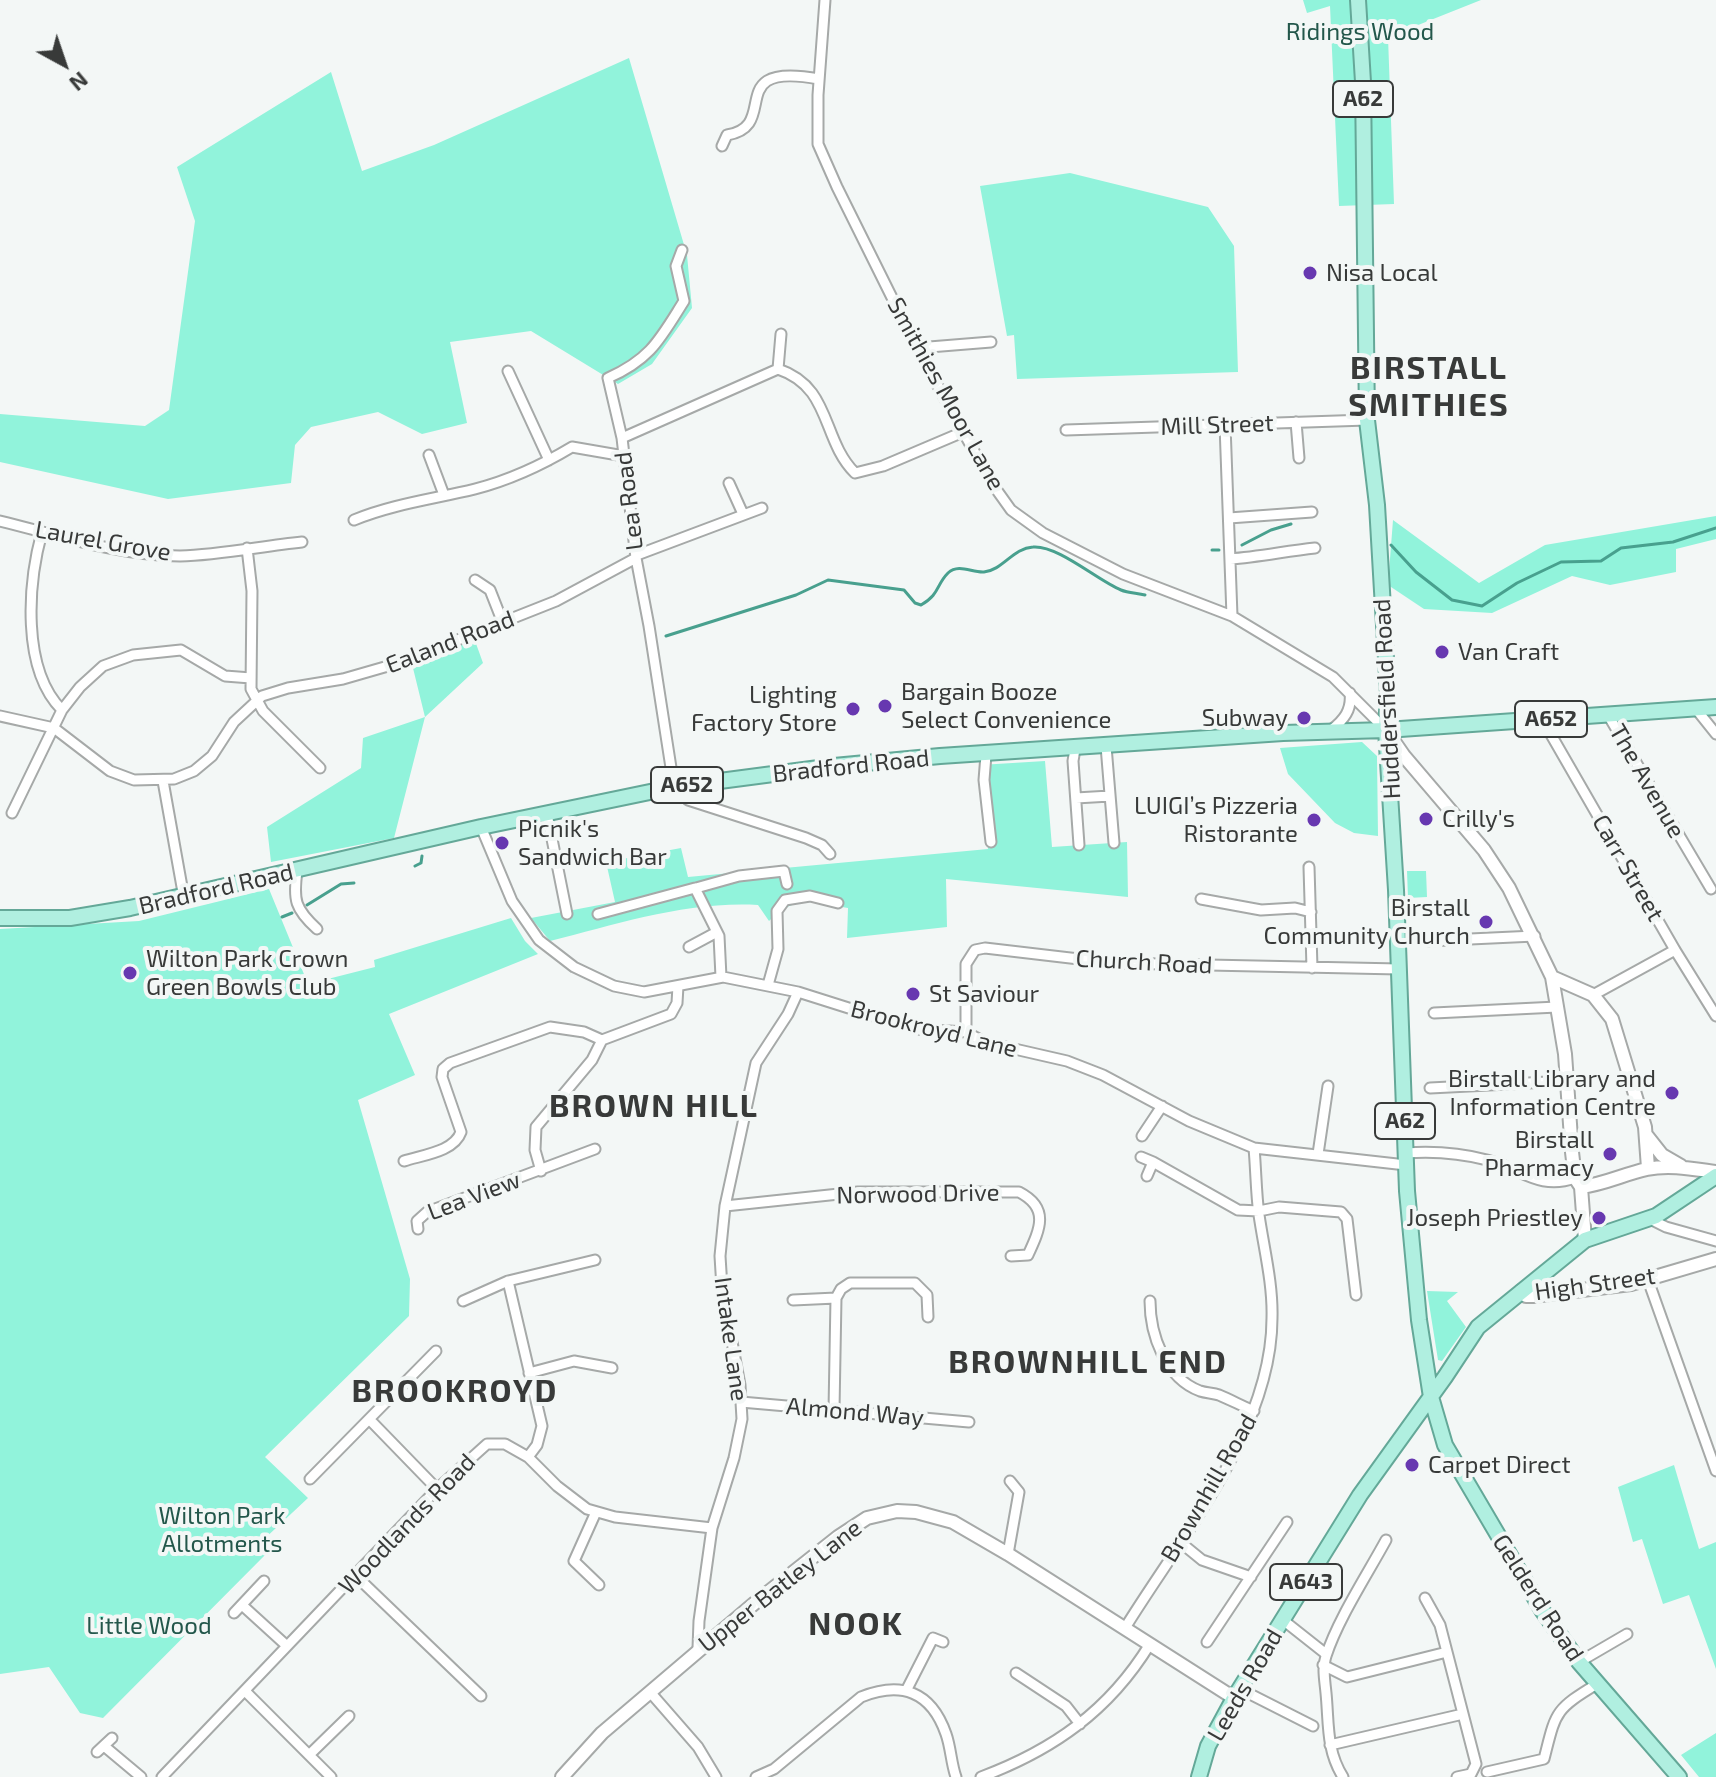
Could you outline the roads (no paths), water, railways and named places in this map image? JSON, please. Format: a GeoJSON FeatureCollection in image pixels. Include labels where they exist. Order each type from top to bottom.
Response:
{"type":"FeatureCollection","features":[{"type":"Feature","properties":{"kind":"main road","name":"Huddersfield Road"},"geometry":{"type":"LineString","coordinates":[[1358,0],[1363,82],[1367,420],[1377,505],[1388,694],[1386,730],[1406,1159],[1419,1320],[1431,1397]]}},
{"type":"Feature","properties":{"kind":"main road","name":"Bradford Road"},"geometry":{"type":"LineString","coordinates":[[0,918],[70,918],[184,898],[481,827],[674,787],[834,766],[940,756],[1716,707]]}},
{"type":"Feature","properties":{"kind":"main road","name":"A643"},"geometry":{"type":"LineString","coordinates":[[1431,1397],[1478,1327],[1585,1240],[1648,1218],[1716,1174]]}},
{"type":"Feature","properties":{"kind":"main road","name":"Leeds Road"},"geometry":{"type":"LineString","coordinates":[[1199,1777],[1208,1746],[1237,1694],[1360,1495],[1431,1397]]}},
{"type":"Feature","properties":{"kind":"main road","name":"Gelderd Road"},"geometry":{"type":"LineString","coordinates":[[1431,1397],[1445,1445],[1542,1610],[1597,1684],[1679,1777]]}},
{"type":"Feature","properties":{"kind":"street","name":"Smithies Moor Lane"},"geometry":{"type":"LineString","coordinates":[[825,0],[818,144],[917,348],[991,482],[1011,510],[1043,533],[1123,574],[1232,616],[1333,677],[1386,730]]}},
{"type":"Feature","properties":{"kind":"street"},"geometry":{"type":"LineString","coordinates":[[722,146],[727,135],[745,129],[752,120],[758,88],[764,81],[785,75],[819,79]]}},
{"type":"Feature","properties":{"kind":"street","name":"Lea Road"},"geometry":{"type":"LineString","coordinates":[[674,787],[637,556],[622,438],[608,378],[634,366],[658,342],[684,301],[676,266],[682,250]]}},
{"type":"Feature","properties":{"kind":"street"},"geometry":{"type":"LineString","coordinates":[[778,369],[781,334]]}},
{"type":"Feature","properties":{"kind":"street"},"geometry":{"type":"LineString","coordinates":[[917,348],[991,342]]}},
{"type":"Feature","properties":{"kind":"street"},"geometry":{"type":"LineString","coordinates":[[622,438],[778,369],[790,373],[809,388],[819,401],[846,463],[855,473],[883,466],[963,432]]}},
{"type":"Feature","properties":{"kind":"street"},"geometry":{"type":"LineString","coordinates":[[508,371],[549,460]]}},
{"type":"Feature","properties":{"kind":"street","name":"Mill Street"},"geometry":{"type":"LineString","coordinates":[[1066,430],[1367,420]]}},
{"type":"Feature","properties":{"kind":"street"},"geometry":{"type":"LineString","coordinates":[[1296,422],[1299,458]]}},
{"type":"Feature","properties":{"kind":"street"},"geometry":{"type":"LineString","coordinates":[[1225,425],[1232,616]]}},
{"type":"Feature","properties":{"kind":"street"},"geometry":{"type":"LineString","coordinates":[[354,520],[383,508],[478,488],[535,468],[572,447],[624,456]]}},
{"type":"Feature","properties":{"kind":"street"},"geometry":{"type":"LineString","coordinates":[[429,455],[444,495]]}},
{"type":"Feature","properties":{"kind":"street"},"geometry":{"type":"LineString","coordinates":[[729,483],[743,514]]}},
{"type":"Feature","properties":{"kind":"street","name":"Ealand Road"},"geometry":{"type":"LineString","coordinates":[[256,701],[280,690],[367,673],[503,623],[556,601],[637,556],[762,508]]}},
{"type":"Feature","properties":{"kind":"street"},"geometry":{"type":"LineString","coordinates":[[1229,518],[1312,512]]}},
{"type":"Feature","properties":{"kind":"street","name":"Laurel Grove"},"geometry":{"type":"LineString","coordinates":[[0,521],[140,552],[181,556],[302,542]]}},
{"type":"Feature","properties":{"kind":"street"},"geometry":{"type":"LineString","coordinates":[[42,532],[33,565],[31,613],[36,663],[51,699],[62,710]]}},
{"type":"Feature","properties":{"kind":"street"},"geometry":{"type":"LineString","coordinates":[[247,548],[252,591],[251,678],[256,701],[320,768]]}},
{"type":"Feature","properties":{"kind":"street"},"geometry":{"type":"LineString","coordinates":[[1230,559],[1315,548]]}},
{"type":"Feature","properties":{"kind":"street"},"geometry":{"type":"LineString","coordinates":[[475,580],[490,590],[503,623]]}},
{"type":"Feature","properties":{"kind":"street"},"geometry":{"type":"LineString","coordinates":[[12,813],[62,710],[80,687],[103,666],[133,655],[181,650],[225,676],[251,678]]}},
{"type":"Feature","properties":{"kind":"street"},"geometry":{"type":"LineString","coordinates":[[1329,732],[1345,719],[1351,702],[1350,693]]}},
{"type":"Feature","properties":{"kind":"street"},"geometry":{"type":"LineString","coordinates":[[0,716],[54,728],[110,771],[134,780],[163,781],[194,771],[212,756],[234,722],[256,701]]}},
{"type":"Feature","properties":{"kind":"street"},"geometry":{"type":"LineString","coordinates":[[1696,709],[1716,734]]}},
{"type":"Feature","properties":{"kind":"street","name":"The Avenue"},"geometry":{"type":"LineString","coordinates":[[1608,715],[1711,889]]}},
{"type":"Feature","properties":{"kind":"street","name":"Carr Street"},"geometry":{"type":"LineString","coordinates":[[1542,719],[1716,1016]]}},
{"type":"Feature","properties":{"kind":"street"},"geometry":{"type":"LineString","coordinates":[[1386,730],[1404,756],[1484,850],[1535,936],[1552,977],[1585,1240]]}},
{"type":"Feature","properties":{"kind":"street"},"geometry":{"type":"LineString","coordinates":[[1106,746],[1114,843]]}},
{"type":"Feature","properties":{"kind":"street"},"geometry":{"type":"LineString","coordinates":[[1075,749],[1079,845]]}},
{"type":"Feature","properties":{"kind":"street"},"geometry":{"type":"LineString","coordinates":[[986,755],[984,780],[991,842]]}},
{"type":"Feature","properties":{"kind":"street"},"geometry":{"type":"LineString","coordinates":[[163,781],[184,898]]}},
{"type":"Feature","properties":{"kind":"street"},"geometry":{"type":"LineString","coordinates":[[674,787],[688,800],[806,838],[822,845],[830,854]]}},
{"type":"Feature","properties":{"kind":"street"},"geometry":{"type":"LineString","coordinates":[[1076,798],[1110,796]]}},
{"type":"Feature","properties":{"kind":"street"},"geometry":{"type":"LineString","coordinates":[[547,814],[567,914]]}},
{"type":"Feature","properties":{"kind":"street","name":"Brookroyd Lane"},"geometry":{"type":"LineString","coordinates":[[481,827],[512,901],[539,940],[574,967],[614,986],[644,992],[721,977],[768,985],[915,1029],[966,1032],[984,1042],[1079,1066],[1103,1075],[1189,1121],[1254,1148],[1406,1159],[1436,1151],[1488,1160],[1544,1182],[1578,1182]]}},
{"type":"Feature","properties":{"kind":"street"},"geometry":{"type":"LineString","coordinates":[[1309,867],[1312,968]]}},
{"type":"Feature","properties":{"kind":"street"},"geometry":{"type":"LineString","coordinates":[[297,871],[294,896],[302,915],[317,929]]}},
{"type":"Feature","properties":{"kind":"street"},"geometry":{"type":"LineString","coordinates":[[598,914],[739,876],[784,871],[787,884]]}},
{"type":"Feature","properties":{"kind":"street"},"geometry":{"type":"LineString","coordinates":[[696,888],[717,932],[721,977]]}},
{"type":"Feature","properties":{"kind":"street"},"geometry":{"type":"LineString","coordinates":[[768,985],[778,949],[777,911],[785,900],[810,896],[838,903]]}},
{"type":"Feature","properties":{"kind":"street"},"geometry":{"type":"LineString","coordinates":[[1201,899],[1261,910],[1295,908],[1311,912]]}},
{"type":"Feature","properties":{"kind":"street"},"geometry":{"type":"LineString","coordinates":[[689,947],[717,932]]}},
{"type":"Feature","properties":{"kind":"street"},"geometry":{"type":"LineString","coordinates":[[1427,941],[1535,936]]}},
{"type":"Feature","properties":{"kind":"street","name":"Church Road"},"geometry":{"type":"LineString","coordinates":[[966,1032],[966,964],[975,950],[985,948],[1113,963],[1399,969]]}},
{"type":"Feature","properties":{"kind":"street"},"geometry":{"type":"LineString","coordinates":[[1593,995],[1675,950]]}},
{"type":"Feature","properties":{"kind":"street"},"geometry":{"type":"LineString","coordinates":[[1552,977],[1593,995],[1612,1019],[1645,1133],[1648,1168]]}},
{"type":"Feature","properties":{"kind":"street"},"geometry":{"type":"LineString","coordinates":[[404,1161],[444,1148],[460,1138],[461,1132],[442,1077],[443,1069],[450,1063],[550,1027],[584,1032],[602,1040],[671,1014],[677,1003],[678,986]]}},
{"type":"Feature","properties":{"kind":"street","name":"Intake Lane"},"geometry":{"type":"LineString","coordinates":[[698,1648],[712,1528],[734,1458],[742,1419],[740,1385],[722,1288],[720,1256],[725,1206],[756,1063],[788,1014],[798,992]]}},
{"type":"Feature","properties":{"kind":"street"},"geometry":{"type":"LineString","coordinates":[[1434,1013],[1557,1007]]}},
{"type":"Feature","properties":{"kind":"street","name":"Lea View"},"geometry":{"type":"LineString","coordinates":[[541,1171],[535,1150],[536,1127],[592,1060],[602,1040]]}},
{"type":"Feature","properties":{"kind":"street"},"geometry":{"type":"LineString","coordinates":[[1430,1088],[1567,1081]]}},
{"type":"Feature","properties":{"kind":"street"},"geometry":{"type":"LineString","coordinates":[[1318,1154],[1328,1086]]}},
{"type":"Feature","properties":{"kind":"street"},"geometry":{"type":"LineString","coordinates":[[1142,1136],[1162,1106]]}},
{"type":"Feature","properties":{"kind":"street"},"geometry":{"type":"LineString","coordinates":[[1645,1133],[1662,1155],[1683,1168]]}},
{"type":"Feature","properties":{"kind":"street","name":"Brownhill Road"},"geometry":{"type":"LineString","coordinates":[[1125,1628],[1237,1450],[1254,1411],[1270,1349],[1272,1316],[1254,1148]]}},
{"type":"Feature","properties":{"kind":"street","name":"Lea View"},"geometry":{"type":"LineString","coordinates":[[418,1229],[417,1221],[427,1212],[595,1149]]}},
{"type":"Feature","properties":{"kind":"street"},"geometry":{"type":"LineString","coordinates":[[1141,1157],[1238,1210],[1259,1211],[1279,1207],[1341,1212],[1347,1219],[1356,1295]]}},
{"type":"Feature","properties":{"kind":"street"},"geometry":{"type":"LineString","coordinates":[[1147,1176],[1153,1162]]}},
{"type":"Feature","properties":{"kind":"street"},"geometry":{"type":"LineString","coordinates":[[1578,1182],[1601,1185],[1648,1168],[1683,1168],[1716,1174]]}},
{"type":"Feature","properties":{"kind":"street","name":"Norwood Drive"},"geometry":{"type":"LineString","coordinates":[[725,1206],[858,1192],[1019,1192],[1030,1197],[1038,1206],[1039,1230],[1028,1255],[1011,1256]]}},
{"type":"Feature","properties":{"kind":"street"},"geometry":{"type":"LineString","coordinates":[[1648,1218],[1666,1227],[1716,1241]]}},
{"type":"Feature","properties":{"kind":"street","name":"High Street"},"geometry":{"type":"LineString","coordinates":[[1521,1291],[1526,1296],[1533,1296],[1648,1280],[1716,1259]]}},
{"type":"Feature","properties":{"kind":"street"},"geometry":{"type":"LineString","coordinates":[[463,1301],[508,1281],[595,1260]]}},
{"type":"Feature","properties":{"kind":"street"},"geometry":{"type":"LineString","coordinates":[[1648,1280],[1716,1471]]}},
{"type":"Feature","properties":{"kind":"street"},"geometry":{"type":"LineString","coordinates":[[508,1281],[542,1426],[537,1445],[528,1457]]}},
{"type":"Feature","properties":{"kind":"street"},"geometry":{"type":"LineString","coordinates":[[834,1410],[836,1298],[841,1289],[850,1283],[915,1283],[927,1295],[928,1317]]}},
{"type":"Feature","properties":{"kind":"street"},"geometry":{"type":"LineString","coordinates":[[793,1300],[836,1298]]}},
{"type":"Feature","properties":{"kind":"street"},"geometry":{"type":"LineString","coordinates":[[1150,1301],[1150,1317],[1158,1346],[1181,1379],[1199,1391],[1216,1394],[1254,1411]]}},
{"type":"Feature","properties":{"kind":"street"},"geometry":{"type":"LineString","coordinates":[[310,1479],[436,1351]]}},
{"type":"Feature","properties":{"kind":"street"},"geometry":{"type":"LineString","coordinates":[[529,1373],[574,1361],[612,1368]]}},
{"type":"Feature","properties":{"kind":"street","name":"Almond Way"},"geometry":{"type":"LineString","coordinates":[[741,1402],[969,1422]]}},
{"type":"Feature","properties":{"kind":"street"},"geometry":{"type":"LineString","coordinates":[[370,1420],[437,1489]]}},
{"type":"Feature","properties":{"kind":"street","name":"Woodlands Road"},"geometry":{"type":"LineString","coordinates":[[162,1777],[437,1489],[487,1444],[505,1444],[528,1457],[557,1486],[587,1509],[615,1517],[712,1528]]}},
{"type":"Feature","properties":{"kind":"street"},"geometry":{"type":"LineString","coordinates":[[1008,1554],[1019,1492],[1010,1481]]}},
{"type":"Feature","properties":{"kind":"street","name":"Upper Batley Lane"},"geometry":{"type":"LineString","coordinates":[[562,1777],[602,1733],[698,1648],[838,1537],[867,1518],[897,1511],[916,1512],[953,1522],[1237,1694]]}},
{"type":"Feature","properties":{"kind":"street"},"geometry":{"type":"LineString","coordinates":[[596,1512],[574,1561],[599,1585]]}},
{"type":"Feature","properties":{"kind":"street"},"geometry":{"type":"LineString","coordinates":[[1207,1642],[1287,1522]]}},
{"type":"Feature","properties":{"kind":"street"},"geometry":{"type":"LineString","coordinates":[[1343,1777],[1335,1764],[1330,1745],[1323,1665],[1386,1540]]}},
{"type":"Feature","properties":{"kind":"street"},"geometry":{"type":"LineString","coordinates":[[1180,1542],[1202,1560],[1251,1577]]}},
{"type":"Feature","properties":{"kind":"street"},"geometry":{"type":"LineString","coordinates":[[356,1576],[481,1696]]}},
{"type":"Feature","properties":{"kind":"street"},"geometry":{"type":"LineString","coordinates":[[234,1613],[264,1581]]}},
{"type":"Feature","properties":{"kind":"street"},"geometry":{"type":"LineString","coordinates":[[1425,1598],[1440,1625],[1476,1764],[1471,1774],[1457,1777]]}},
{"type":"Feature","properties":{"kind":"street"},"geometry":{"type":"LineString","coordinates":[[242,1605],[287,1646]]}},
{"type":"Feature","properties":{"kind":"street"},"geometry":{"type":"LineString","coordinates":[[1283,1620],[1326,1654]]}},
{"type":"Feature","properties":{"kind":"street"},"geometry":{"type":"LineString","coordinates":[[1579,1662],[1627,1634]]}},
{"type":"Feature","properties":{"kind":"street"},"geometry":{"type":"LineString","coordinates":[[907,1689],[933,1638],[943,1642]]}},
{"type":"Feature","properties":{"kind":"street"},"geometry":{"type":"LineString","coordinates":[[981,1777],[1048,1747],[1080,1724],[1108,1699],[1150,1644]]}},
{"type":"Feature","properties":{"kind":"street"},"geometry":{"type":"LineString","coordinates":[[1323,1665],[1347,1677],[1447,1652]]}},
{"type":"Feature","properties":{"kind":"street"},"geometry":{"type":"LineString","coordinates":[[1016,1673],[1066,1706],[1080,1724]]}},
{"type":"Feature","properties":{"kind":"street"},"geometry":{"type":"LineString","coordinates":[[1487,1772],[1544,1759],[1556,1714],[1571,1700],[1597,1684]]}},
{"type":"Feature","properties":{"kind":"street"},"geometry":{"type":"LineString","coordinates":[[756,1777],[774,1769],[861,1697],[878,1690],[907,1689],[937,1715],[946,1732],[956,1777]]}},
{"type":"Feature","properties":{"kind":"street"},"geometry":{"type":"LineString","coordinates":[[246,1692],[331,1777]]}},
{"type":"Feature","properties":{"kind":"street"},"geometry":{"type":"LineString","coordinates":[[650,1692],[698,1747],[716,1777]]}},
{"type":"Feature","properties":{"kind":"street"},"geometry":{"type":"LineString","coordinates":[[1237,1694],[1313,1726]]}},
{"type":"Feature","properties":{"kind":"street"},"geometry":{"type":"LineString","coordinates":[[1330,1745],[1463,1714]]}},
{"type":"Feature","properties":{"kind":"street"},"geometry":{"type":"LineString","coordinates":[[309,1755],[349,1716]]}},
{"type":"Feature","properties":{"kind":"street"},"geometry":{"type":"LineString","coordinates":[[112,1738],[100,1749],[141,1777]]}},
{"type":"Feature","properties":{"kind":"waterway"},"geometry":{"type":"LineString","coordinates":[[1242,545],[1291,524]]}},
{"type":"Feature","properties":{"kind":"waterway"},"geometry":{"type":"LineString","coordinates":[[1391,545],[1416,572],[1452,600],[1482,606],[1517,583],[1561,562],[1601,561],[1621,548],[1673,542],[1716,528]]}},
{"type":"Feature","properties":{"kind":"waterway"},"geometry":{"type":"LineString","coordinates":[[666,636],[796,595],[828,580],[904,590],[915,603],[921,605],[932,597],[952,570],[984,572],[1033,547],[1054,551],[1121,590],[1145,595]]}},
{"type":"Feature","properties":{"kind":"waterway"},"geometry":{"type":"LineString","coordinates":[[1212,550],[1219,550]]}},
{"type":"Feature","properties":{"kind":"waterway"},"geometry":{"type":"LineString","coordinates":[[415,866],[421,863],[422,856]]}},
{"type":"Feature","properties":{"kind":"waterway"},"geometry":{"type":"LineString","coordinates":[[307,905],[341,884],[354,883]]}},
{"type":"Feature","properties":{"kind":"waterway"},"geometry":{"type":"LineString","coordinates":[[282,917],[292,913]]}},
{"type":"Feature","properties":{"kind":"place","name":"Nisa Local"},"geometry":{"type":"Point","coordinates":[1310,273]}},
{"type":"Feature","properties":{"kind":"place","name":"Van Craft"},"geometry":{"type":"Point","coordinates":[1442,652]}},
{"type":"Feature","properties":{"kind":"place","name":"Bargain Booze Select Convenience"},"geometry":{"type":"Point","coordinates":[885,706]}},
{"type":"Feature","properties":{"kind":"place","name":"Lighting Factory Store"},"geometry":{"type":"Point","coordinates":[853,709]}},
{"type":"Feature","properties":{"kind":"place","name":"Subway"},"geometry":{"type":"Point","coordinates":[1304,718]}},
{"type":"Feature","properties":{"kind":"place","name":"Crilly's"},"geometry":{"type":"Point","coordinates":[1426,819]}},
{"type":"Feature","properties":{"kind":"place","name":"LUIGI’s Pizzeria Ristorante"},"geometry":{"type":"Point","coordinates":[1314,820]}},
{"type":"Feature","properties":{"kind":"place","name":"Picnik's Sandwich Bar"},"geometry":{"type":"Point","coordinates":[502,843]}},
{"type":"Feature","properties":{"kind":"place","name":"Birstall Community Church"},"geometry":{"type":"Point","coordinates":[1486,922]}},
{"type":"Feature","properties":{"kind":"place","name":"Wilton Park Crown Green Bowls Club"},"geometry":{"type":"Point","coordinates":[130,973]}},
{"type":"Feature","properties":{"kind":"place","name":"St Saviour"},"geometry":{"type":"Point","coordinates":[913,994]}},
{"type":"Feature","properties":{"kind":"place","name":"Birstall Library and Information Centre"},"geometry":{"type":"Point","coordinates":[1672,1093]}},
{"type":"Feature","properties":{"kind":"place","name":"Birstall Pharmacy"},"geometry":{"type":"Point","coordinates":[1610,1154]}},
{"type":"Feature","properties":{"kind":"place","name":"Joseph Priestley"},"geometry":{"type":"Point","coordinates":[1599,1218]}},
{"type":"Feature","properties":{"kind":"place","name":"Carpet Direct"},"geometry":{"type":"Point","coordinates":[1412,1465]}},
{"type":"Feature","properties":{"kind":"district","name":"BIRSTALL SMITHIES"},"geometry":{"type":"Point","coordinates":[1429,386]}},
{"type":"Feature","properties":{"kind":"district","name":"BROWN HILL"},"geometry":{"type":"Point","coordinates":[654,1106]}},
{"type":"Feature","properties":{"kind":"district","name":"BROWNHILL END"},"geometry":{"type":"Point","coordinates":[1088,1362]}},
{"type":"Feature","properties":{"kind":"district","name":"BROOKROYD"},"geometry":{"type":"Point","coordinates":[455,1391]}},
{"type":"Feature","properties":{"kind":"district","name":"NOOK"},"geometry":{"type":"Point","coordinates":[856,1624]}},
{"type":"Feature","properties":{"kind":"park label","name":"Ridings Wood"},"geometry":{"type":"Point","coordinates":[1360,32]}},
{"type":"Feature","properties":{"kind":"park label","name":"Wilton Park Allotments"},"geometry":{"type":"Point","coordinates":[222,1530]}},
{"type":"Feature","properties":{"kind":"park label","name":"Little Wood"},"geometry":{"type":"Point","coordinates":[149,1626]}}]}
